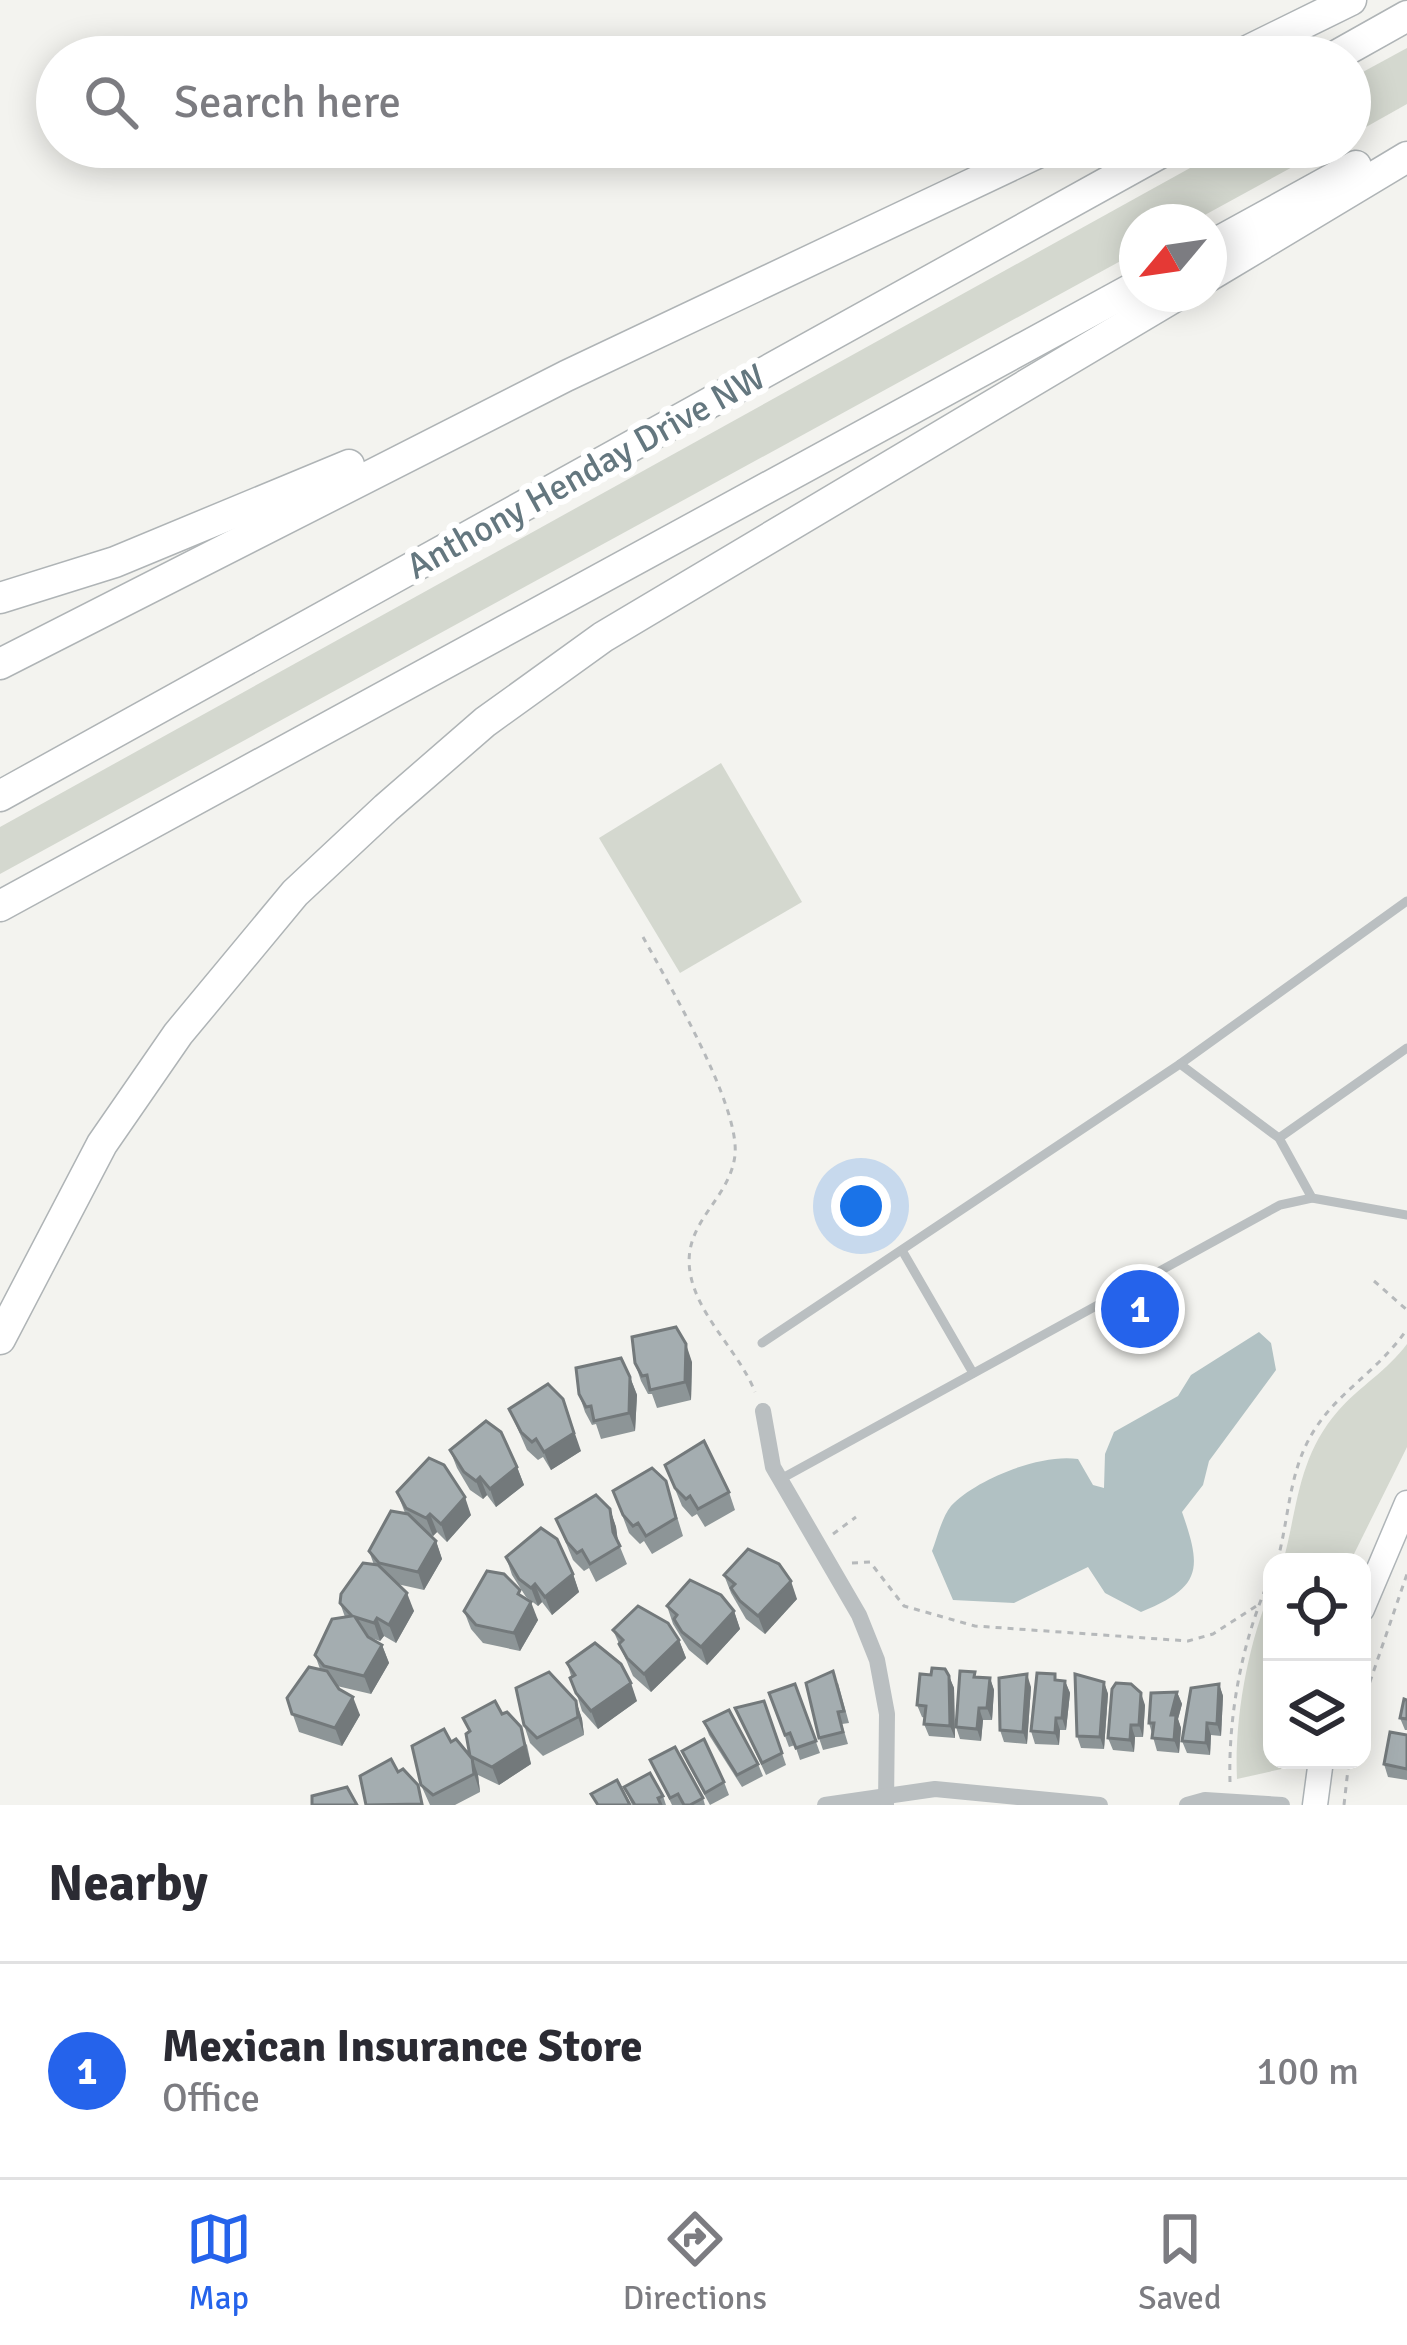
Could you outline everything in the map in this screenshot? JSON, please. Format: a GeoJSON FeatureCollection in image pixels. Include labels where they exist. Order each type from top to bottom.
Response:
{"type":"FeatureCollection","features":[{"type":"Feature","properties":{"kind":"highway"},"geometry":{"type":"LineString","coordinates":[[1278,36],[1351,0]]}},
{"type":"Feature","properties":{"kind":"highway"},"geometry":{"type":"LineString","coordinates":[[1371,36],[1407,16]]}},
{"type":"Feature","properties":{"kind":"highway"},"geometry":{"type":"LineString","coordinates":[[1371,159],[1407,139]]}},
{"type":"Feature","properties":{"kind":"highway"},"geometry":{"type":"LineString","coordinates":[[1227,265],[1407,157]]}},
{"type":"Feature","properties":{"kind":"highway"},"geometry":{"type":"LineString","coordinates":[[0,664],[566,376],[1007,168]]}},
{"type":"Feature","properties":{"kind":"highway","name":"Anthony Henday Drive NW"},"geometry":{"type":"LineString","coordinates":[[0,796],[1134,168]]}},
{"type":"Feature","properties":{"kind":"highway"},"geometry":{"type":"LineString","coordinates":[[1227,237],[1354,168]]}},
{"type":"Feature","properties":{"kind":"highway"},"geometry":{"type":"LineString","coordinates":[[0,906],[1119,296]]}},
{"type":"Feature","properties":{"kind":"highway"},"geometry":{"type":"LineString","coordinates":[[0,1339],[102,1144],[178,1034],[295,892],[402,794],[484,722],[603,637],[1148,312]]}},
{"type":"Feature","properties":{"kind":"highway"},"geometry":{"type":"LineString","coordinates":[[0,598],[116,562],[566,376]]}},
{"type":"Feature","properties":{"kind":"main road"},"geometry":{"type":"LineString","coordinates":[[1371,1588],[1407,1503]]}},
{"type":"Feature","properties":{"kind":"main road"},"geometry":{"type":"LineString","coordinates":[[1315,1805],[1321,1769]]}},
{"type":"Feature","properties":{"kind":"street"},"geometry":{"type":"LineString","coordinates":[[763,1411],[779,1480],[859,1615],[881,1676],[887,1714],[886,1799]]}},
{"type":"Feature","properties":{"kind":"street"},"geometry":{"type":"LineString","coordinates":[[825,1805],[959,1790],[1100,1805]]}},
{"type":"Feature","properties":{"kind":"street"},"geometry":{"type":"LineString","coordinates":[[1187,1805],[1205,1800],[1282,1805]]}},
{"type":"Feature","properties":{"kind":"lane"},"geometry":{"type":"LineString","coordinates":[[762,1343],[1180,1064],[1407,901]]}},
{"type":"Feature","properties":{"kind":"lane"},"geometry":{"type":"LineString","coordinates":[[1279,1138],[1407,1048]]}},
{"type":"Feature","properties":{"kind":"lane"},"geometry":{"type":"LineString","coordinates":[[1180,1064],[1279,1138],[1312,1198]]}},
{"type":"Feature","properties":{"kind":"lane"},"geometry":{"type":"LineString","coordinates":[[779,1480],[1280,1205],[1312,1198],[1407,1215]]}},
{"type":"Feature","properties":{"kind":"lane"},"geometry":{"type":"LineString","coordinates":[[903,1252],[973,1373]]}},
{"type":"Feature","properties":{"kind":"path"},"geometry":{"type":"LineString","coordinates":[[644,937],[717,1086],[735,1152],[727,1181],[692,1234],[690,1272],[700,1299],[749,1377],[763,1411]]}},
{"type":"Feature","properties":{"kind":"path"},"geometry":{"type":"LineString","coordinates":[[1374,1281],[1407,1310]]}},
{"type":"Feature","properties":{"kind":"path"},"geometry":{"type":"LineString","coordinates":[[1278,1553],[1285,1500],[1307,1441],[1338,1401],[1382,1365],[1407,1329]]}},
{"type":"Feature","properties":{"kind":"path"},"geometry":{"type":"LineString","coordinates":[[817,1544],[856,1517]]}},
{"type":"Feature","properties":{"kind":"path"},"geometry":{"type":"LineString","coordinates":[[833,1571],[863,1560],[893,1598],[926,1614],[975,1627],[1073,1636],[1202,1639],[1258,1605]]}},
{"type":"Feature","properties":{"kind":"path"},"geometry":{"type":"LineString","coordinates":[[1371,1679],[1407,1574]]}},
{"type":"Feature","properties":{"kind":"path"},"geometry":{"type":"LineString","coordinates":[[1230,1784],[1229,1750],[1263,1594]]}},
{"type":"Feature","properties":{"kind":"path"},"geometry":{"type":"LineString","coordinates":[[1344,1805],[1348,1769]]}},
{"type":"Feature","properties":{"kind":"shaded area"},"geometry":{"type":"Polygon","coordinates":[[[1407,48],[1407,104],[1371,124],[1371,68],[1407,48]]]}},
{"type":"Feature","properties":{"kind":"shaded area"},"geometry":{"type":"Polygon","coordinates":[[[1190,168],[1291,168],[1225,204],[1125,204],[1190,168]]]}},
{"type":"Feature","properties":{"kind":"shaded area"},"geometry":{"type":"Polygon","coordinates":[[[1119,207],[1119,262],[0,874],[0,827],[1119,207]]]}},
{"type":"Feature","properties":{"kind":"shaded area"},"geometry":{"type":"Polygon","coordinates":[[[721,763],[802,902],[680,973],[599,838],[721,763]]]}},
{"type":"Feature","properties":{"kind":"shaded area"},"geometry":{"type":"Polygon","coordinates":[[[1259,1332],[1271,1343],[1276,1370],[1209,1461],[1203,1485],[1182,1512],[1194,1562],[1192,1574],[1176,1594],[1141,1612],[1105,1593],[1088,1567],[1014,1603],[953,1600],[932,1551],[948,1511],[962,1496],[1010,1470],[1063,1458],[1078,1459],[1093,1485],[1104,1488],[1105,1454],[1114,1432],[1178,1396],[1191,1375],[1259,1332]]]}},
{"type":"Feature","properties":{"kind":"shaded area"},"geometry":{"type":"Polygon","coordinates":[[[1407,1344],[1407,1447],[1354,1553],[1285,1553],[1315,1446],[1338,1411],[1407,1344]]]}},
{"type":"Feature","properties":{"kind":"shaded area"},"geometry":{"type":"Polygon","coordinates":[[[1263,1612],[1263,1769],[1282,1769],[1237,1779],[1244,1682],[1263,1612]]]}},
{"type":"Feature","properties":{"kind":"building"},"geometry":{"type":"Polygon","coordinates":[[[676,1327],[686,1344],[685,1382],[650,1390],[647,1375],[642,1376],[635,1363],[632,1337],[676,1327]]]}},
{"type":"Feature","properties":{"kind":"building"},"geometry":{"type":"Polygon","coordinates":[[[621,1358],[630,1377],[629,1413],[594,1421],[591,1406],[586,1407],[579,1394],[576,1368],[621,1358]]]}},
{"type":"Feature","properties":{"kind":"building"},"geometry":{"type":"Polygon","coordinates":[[[548,1384],[563,1399],[574,1433],[544,1452],[536,1439],[532,1442],[521,1432],[509,1409],[548,1384]]]}},
{"type":"Feature","properties":{"kind":"building"},"geometry":{"type":"Polygon","coordinates":[[[486,1421],[501,1432],[517,1467],[490,1489],[480,1477],[476,1481],[464,1472],[450,1450],[486,1421]]]}},
{"type":"Feature","properties":{"kind":"building"},"geometry":{"type":"Polygon","coordinates":[[[704,1441],[729,1492],[698,1509],[690,1496],[686,1499],[675,1488],[665,1465],[704,1441]]]}},
{"type":"Feature","properties":{"kind":"building"},"geometry":{"type":"Polygon","coordinates":[[[429,1458],[444,1465],[465,1497],[441,1524],[430,1514],[426,1518],[406,1508],[397,1492],[429,1458]]]}},
{"type":"Feature","properties":{"kind":"building"},"geometry":{"type":"Polygon","coordinates":[[[652,1468],[666,1481],[676,1518],[646,1536],[638,1523],[633,1526],[623,1515],[613,1491],[652,1468]]]}},
{"type":"Feature","properties":{"kind":"building"},"geometry":{"type":"Polygon","coordinates":[[[596,1495],[610,1509],[620,1546],[590,1564],[582,1550],[577,1553],[567,1542],[556,1519],[596,1495]]]}},
{"type":"Feature","properties":{"kind":"building"},"geometry":{"type":"Polygon","coordinates":[[[391,1511],[408,1514],[436,1541],[418,1572],[379,1563],[369,1551],[391,1511]]]}},
{"type":"Feature","properties":{"kind":"building"},"geometry":{"type":"Polygon","coordinates":[[[541,1528],[557,1539],[573,1574],[545,1597],[535,1584],[531,1588],[519,1579],[506,1557],[541,1528]]]}},
{"type":"Feature","properties":{"kind":"building"},"geometry":{"type":"Polygon","coordinates":[[[748,1549],[779,1564],[791,1581],[758,1616],[740,1601],[731,1588],[735,1584],[724,1575],[748,1549]]]}},
{"type":"Feature","properties":{"kind":"building"},"geometry":{"type":"Polygon","coordinates":[[[363,1563],[378,1565],[407,1593],[389,1625],[377,1618],[374,1623],[355,1617],[368,1637],[382,1645],[364,1676],[324,1666],[315,1655],[332,1619],[352,1616],[340,1603],[341,1594],[363,1563]]]}},
{"type":"Feature","properties":{"kind":"building"},"geometry":{"type":"Polygon","coordinates":[[[487,1571],[504,1574],[520,1590],[518,1594],[531,1602],[514,1633],[476,1625],[464,1611],[487,1571]]]}},
{"type":"Feature","properties":{"kind":"building"},"geometry":{"type":"Polygon","coordinates":[[[690,1580],[721,1595],[734,1611],[701,1647],[682,1632],[674,1619],[677,1615],[667,1606],[690,1580]]]}},
{"type":"Feature","properties":{"kind":"building"},"geometry":{"type":"Polygon","coordinates":[[[638,1606],[668,1623],[679,1640],[644,1674],[627,1658],[619,1644],[623,1640],[613,1630],[638,1606]]]}},
{"type":"Feature","properties":{"kind":"building"},"geometry":{"type":"Polygon","coordinates":[[[595,1643],[621,1664],[631,1683],[591,1711],[576,1693],[570,1678],[575,1675],[567,1663],[595,1643]]]}},
{"type":"Feature","properties":{"kind":"building"},"geometry":{"type":"Polygon","coordinates":[[[309,1667],[327,1671],[339,1689],[353,1697],[335,1728],[292,1714],[287,1698],[309,1667]]]}},
{"type":"Feature","properties":{"kind":"building"},"geometry":{"type":"Polygon","coordinates":[[[932,1668],[945,1669],[949,1676],[950,1726],[924,1724],[926,1706],[917,1705],[920,1674],[931,1675],[932,1668]]]}},
{"type":"Feature","properties":{"kind":"building"},"geometry":{"type":"Polygon","coordinates":[[[833,1671],[844,1711],[838,1712],[843,1732],[819,1738],[806,1683],[833,1671]]]}},
{"type":"Feature","properties":{"kind":"building"},"geometry":{"type":"Polygon","coordinates":[[[960,1671],[990,1678],[987,1708],[979,1708],[977,1729],[956,1727],[960,1671]]]}},
{"type":"Feature","properties":{"kind":"building"},"geometry":{"type":"Polygon","coordinates":[[[549,1672],[576,1701],[578,1717],[537,1738],[524,1725],[516,1688],[549,1672]]]}},
{"type":"Feature","properties":{"kind":"building"},"geometry":{"type":"Polygon","coordinates":[[[1037,1673],[1055,1674],[1055,1680],[1065,1681],[1062,1718],[1056,1718],[1055,1733],[1031,1731],[1037,1673]]]}},
{"type":"Feature","properties":{"kind":"building"},"geometry":{"type":"Polygon","coordinates":[[[1027,1674],[1023,1732],[1000,1730],[999,1678],[1027,1674]]]}},
{"type":"Feature","properties":{"kind":"building"},"geometry":{"type":"Polygon","coordinates":[[[1075,1674],[1104,1682],[1100,1737],[1077,1736],[1075,1674]]]}},
{"type":"Feature","properties":{"kind":"building"},"geometry":{"type":"Polygon","coordinates":[[[1116,1683],[1131,1684],[1141,1693],[1139,1725],[1131,1725],[1130,1740],[1108,1738],[1116,1683]]]}},
{"type":"Feature","properties":{"kind":"building"},"geometry":{"type":"Polygon","coordinates":[[[795,1684],[816,1741],[796,1748],[790,1733],[785,1735],[769,1693],[795,1684]]]}},
{"type":"Feature","properties":{"kind":"building"},"geometry":{"type":"Polygon","coordinates":[[[1219,1684],[1217,1724],[1207,1723],[1206,1743],[1182,1741],[1191,1688],[1219,1684]]]}},
{"type":"Feature","properties":{"kind":"building"},"geometry":{"type":"Polygon","coordinates":[[[1177,1692],[1171,1715],[1176,1715],[1174,1740],[1152,1738],[1151,1693],[1177,1692]]]}},
{"type":"Feature","properties":{"kind":"building"},"geometry":{"type":"Polygon","coordinates":[[[1407,1700],[1407,1719],[1400,1718],[1407,1700]]]}},
{"type":"Feature","properties":{"kind":"building"},"geometry":{"type":"Polygon","coordinates":[[[495,1701],[502,1714],[507,1712],[521,1727],[525,1746],[492,1767],[472,1757],[474,1774],[433,1795],[421,1785],[412,1746],[444,1729],[451,1742],[456,1739],[470,1756],[466,1734],[470,1731],[463,1718],[495,1701]]]}},
{"type":"Feature","properties":{"kind":"building"},"geometry":{"type":"Polygon","coordinates":[[[764,1701],[782,1753],[762,1763],[735,1708],[764,1701]]]}},
{"type":"Feature","properties":{"kind":"building"},"geometry":{"type":"Polygon","coordinates":[[[729,1710],[758,1764],[737,1775],[704,1722],[729,1710]]]}},
{"type":"Feature","properties":{"kind":"building"},"geometry":{"type":"Polygon","coordinates":[[[1390,1732],[1407,1735],[1407,1769],[1384,1764],[1390,1732]]]}},
{"type":"Feature","properties":{"kind":"building"},"geometry":{"type":"Polygon","coordinates":[[[704,1739],[724,1782],[705,1793],[682,1751],[704,1739]]]}},
{"type":"Feature","properties":{"kind":"building"},"geometry":{"type":"Polygon","coordinates":[[[675,1747],[703,1798],[690,1805],[684,1805],[678,1794],[670,1798],[650,1760],[675,1747]]]}},
{"type":"Feature","properties":{"kind":"building"},"geometry":{"type":"Polygon","coordinates":[[[391,1759],[398,1772],[403,1769],[418,1785],[422,1804],[366,1805],[360,1776],[391,1759]]]}},
{"type":"Feature","properties":{"kind":"building"},"geometry":{"type":"Polygon","coordinates":[[[650,1773],[663,1796],[658,1798],[661,1805],[635,1805],[624,1787],[650,1773]]]}},
{"type":"Feature","properties":{"kind":"building"},"geometry":{"type":"Polygon","coordinates":[[[617,1780],[630,1805],[598,1805],[591,1794],[617,1780]]]}},
{"type":"Feature","properties":{"kind":"building"},"geometry":{"type":"Polygon","coordinates":[[[347,1787],[357,1805],[312,1805],[312,1796],[347,1787]]]}},
{"type":"Feature","properties":{"kind":"place","name":"Mexican Insurance Store"},"geometry":{"type":"Point","coordinates":[1140,1309]}}]}
